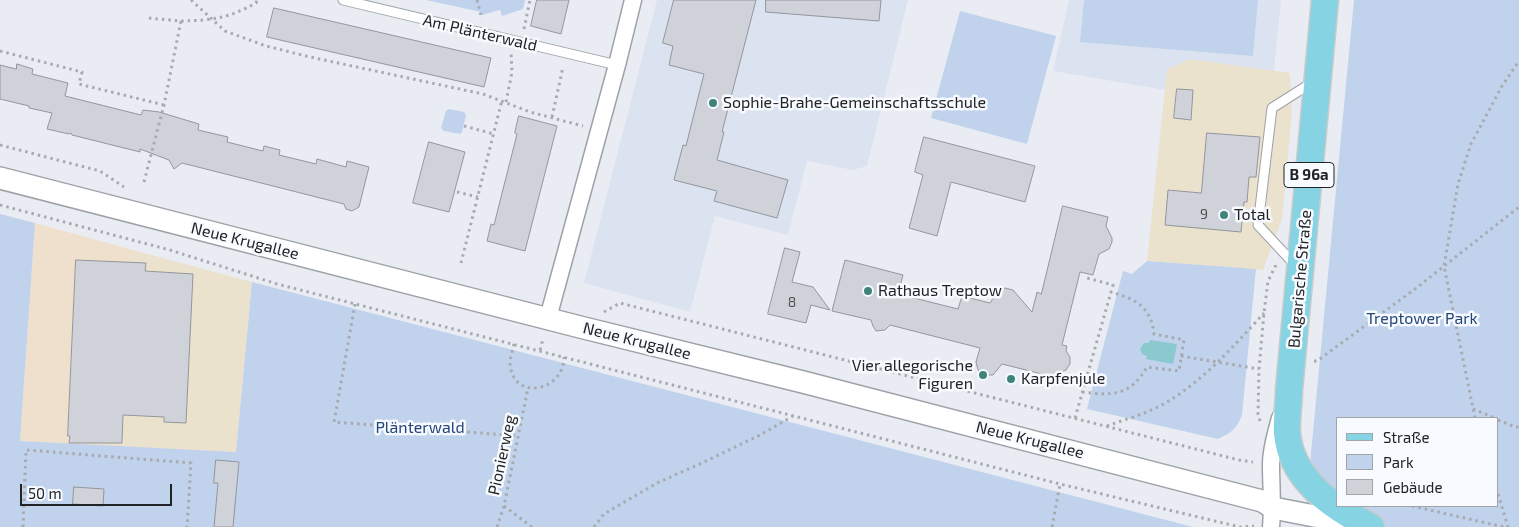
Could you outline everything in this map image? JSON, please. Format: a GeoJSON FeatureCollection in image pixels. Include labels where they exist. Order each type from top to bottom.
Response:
{"type":"FeatureCollection","features":[{"type":"Feature","properties":{"kind":"main road","name":"Bulgarische Straße"},"geometry":{"type":"LineString","coordinates":[[1289,390],[1325,0]]}},
{"type":"Feature","properties":{"kind":"main road","name":"B 96a"},"geometry":{"type":"LineString","coordinates":[[1289,390],[1287,432],[1294,458],[1306,478],[1336,507]]}},
{"type":"Feature","properties":{"kind":"main road","name":"B 96a"},"geometry":{"type":"LineString","coordinates":[[1337,507],[1370,527]]}},
{"type":"Feature","properties":{"kind":"street"},"geometry":{"type":"LineString","coordinates":[[548,318],[600,130],[633,0]]}},
{"type":"Feature","properties":{"kind":"street","name":"Neue Krugallee"},"geometry":{"type":"LineString","coordinates":[[0,178],[1262,501],[1268,520],[1370,527]]}},
{"type":"Feature","properties":{"kind":"street","name":"Bulgarische Straße"},"geometry":{"type":"LineString","coordinates":[[1268,520],[1271,463],[1276,432],[1289,390]]}},
{"type":"Feature","properties":{"kind":"lane","name":"Am Plänterwald"},"geometry":{"type":"LineString","coordinates":[[343,0],[617,66]]}},
{"type":"Feature","properties":{"kind":"lane"},"geometry":{"type":"LineString","coordinates":[[1301,271],[1258,225],[1272,108],[1317,79]]}},
{"type":"Feature","properties":{"kind":"path"},"geometry":{"type":"LineString","coordinates":[[191,0],[225,31],[266,46],[483,94],[530,112],[600,130]]}},
{"type":"Feature","properties":{"kind":"path"},"geometry":{"type":"LineString","coordinates":[[148,18],[180,21],[212,20],[238,14],[256,3],[257,0]]}},
{"type":"Feature","properties":{"kind":"path"},"geometry":{"type":"LineString","coordinates":[[525,22],[530,0]]}},
{"type":"Feature","properties":{"kind":"path"},"geometry":{"type":"LineString","coordinates":[[144,182],[164,105],[180,21]]}},
{"type":"Feature","properties":{"kind":"path"},"geometry":{"type":"LineString","coordinates":[[461,263],[512,72],[511,50],[513,41]]}},
{"type":"Feature","properties":{"kind":"path"},"geometry":{"type":"LineString","coordinates":[[0,51],[82,72],[79,84],[164,105]]}},
{"type":"Feature","properties":{"kind":"path"},"geometry":{"type":"LineString","coordinates":[[552,117],[566,53]]}},
{"type":"Feature","properties":{"kind":"path"},"geometry":{"type":"LineString","coordinates":[[1475,417],[1444,266],[1458,184],[1472,144],[1502,86],[1519,61]]}},
{"type":"Feature","properties":{"kind":"path"},"geometry":{"type":"LineString","coordinates":[[464,126],[494,134]]}},
{"type":"Feature","properties":{"kind":"path"},"geometry":{"type":"LineString","coordinates":[[0,145],[100,171],[126,188]]}},
{"type":"Feature","properties":{"kind":"path"},"geometry":{"type":"LineString","coordinates":[[457,192],[478,197]]}},
{"type":"Feature","properties":{"kind":"path"},"geometry":{"type":"LineString","coordinates":[[0,205],[170,250],[277,284],[1060,484],[1240,527],[1268,520]]}},
{"type":"Feature","properties":{"kind":"path"},"geometry":{"type":"LineString","coordinates":[[1292,358],[1317,361],[1415,289],[1519,207]]}},
{"type":"Feature","properties":{"kind":"path"},"geometry":{"type":"LineString","coordinates":[[1260,422],[1258,414],[1259,369],[1268,281],[1283,252]]}},
{"type":"Feature","properties":{"kind":"path"},"geometry":{"type":"LineString","coordinates":[[1075,418],[1113,285],[1087,278]]}},
{"type":"Feature","properties":{"kind":"path"},"geometry":{"type":"LineString","coordinates":[[1082,392],[1105,395],[1130,388],[1141,377],[1147,367],[1178,371],[1184,340],[1154,334],[1153,323],[1143,307],[1135,300],[1111,292]]}},
{"type":"Feature","properties":{"kind":"path"},"geometry":{"type":"LineString","coordinates":[[620,303],[1239,460],[1254,462]]}},
{"type":"Feature","properties":{"kind":"path"},"geometry":{"type":"LineString","coordinates":[[355,304],[334,422],[519,436]]}},
{"type":"Feature","properties":{"kind":"path"},"geometry":{"type":"LineString","coordinates":[[1106,426],[1157,408],[1182,391],[1218,362],[1264,313]]}},
{"type":"Feature","properties":{"kind":"path"},"geometry":{"type":"LineString","coordinates":[[514,344],[510,363],[513,374],[518,383],[528,388],[542,388],[551,383],[560,374],[564,364],[564,357]]}},
{"type":"Feature","properties":{"kind":"path"},"geometry":{"type":"LineString","coordinates":[[1181,356],[1259,369]]}},
{"type":"Feature","properties":{"kind":"path","name":"Pionierweg"},"geometry":{"type":"LineString","coordinates":[[497,527],[504,506],[528,388]]}},
{"type":"Feature","properties":{"kind":"path"},"geometry":{"type":"LineString","coordinates":[[1472,409],[1491,417]]}},
{"type":"Feature","properties":{"kind":"path"},"geometry":{"type":"LineString","coordinates":[[594,527],[604,514],[657,482],[760,435],[793,416]]}},
{"type":"Feature","properties":{"kind":"path"},"geometry":{"type":"LineString","coordinates":[[1499,420],[1519,427]]}},
{"type":"Feature","properties":{"kind":"path"},"geometry":{"type":"LineString","coordinates":[[24,527],[26,450],[191,463],[187,527]]}},
{"type":"Feature","properties":{"kind":"path"},"geometry":{"type":"LineString","coordinates":[[1052,527],[1060,484]]}},
{"type":"Feature","properties":{"kind":"path"},"geometry":{"type":"LineString","coordinates":[[1416,507],[1506,527],[1499,498]]}},
{"type":"Feature","properties":{"kind":"path"},"geometry":{"type":"LineString","coordinates":[[504,506],[532,527]]}},
{"type":"Feature","properties":{"kind":"shaded area"},"geometry":{"type":"Polygon","coordinates":[[[657,0],[908,0],[867,166],[853,170],[807,161],[788,235],[715,216],[690,312],[584,283],[657,0]]]}},
{"type":"Feature","properties":{"kind":"shaded area"},"geometry":{"type":"Polygon","coordinates":[[[1069,0],[1281,0],[1274,71],[1190,59],[1167,69],[1165,90],[1053,71],[1069,0]]]}},
{"type":"Feature","properties":{"kind":"shaded area"},"geometry":{"type":"Polygon","coordinates":[[[1190,59],[1290,73],[1292,112],[1282,219],[1263,270],[1147,261],[1167,69],[1190,59]]]}},
{"type":"Feature","properties":{"kind":"shaded area"},"geometry":{"type":"Polygon","coordinates":[[[35,223],[133,250],[123,447],[20,441],[35,223]]]}},
{"type":"Feature","properties":{"kind":"shaded area"},"geometry":{"type":"Polygon","coordinates":[[[133,250],[252,282],[236,452],[123,447],[133,250]]]}},
{"type":"Feature","properties":{"kind":"shaded area"},"geometry":{"type":"Polygon","coordinates":[[[1150,340],[1177,344],[1173,364],[1146,359],[1147,356],[1142,354],[1140,349],[1144,343],[1149,343],[1150,340]]]}},
{"type":"Feature","properties":{"kind":"green space"},"geometry":{"type":"Polygon","coordinates":[[[426,0],[525,0],[523,9],[502,16],[500,10],[482,15],[481,12],[426,0]]]}},
{"type":"Feature","properties":{"kind":"green space"},"geometry":{"type":"Polygon","coordinates":[[[1084,0],[1258,0],[1253,56],[1080,42],[1084,0]]]}},
{"type":"Feature","properties":{"kind":"green space","name":"Treptower Park"},"geometry":{"type":"Polygon","coordinates":[[[1354,0],[1519,0],[1519,527],[1304,527],[1354,0]]]}},
{"type":"Feature","properties":{"kind":"green space"},"geometry":{"type":"Polygon","coordinates":[[[960,11],[1056,36],[1027,144],[931,118],[960,11]]]}},
{"type":"Feature","properties":{"kind":"green space"},"geometry":{"type":"Polygon","coordinates":[[[449,109],[464,112],[466,115],[460,134],[444,131],[441,128],[446,111],[449,109]]]}},
{"type":"Feature","properties":{"kind":"green space","name":"Plänterwald"},"geometry":{"type":"Polygon","coordinates":[[[0,214],[35,223],[20,441],[236,452],[252,282],[1193,527],[0,527],[0,214]]]}},
{"type":"Feature","properties":{"kind":"green space"},"geometry":{"type":"Polygon","coordinates":[[[1147,261],[1256,269],[1242,415],[1233,430],[1218,439],[1087,409],[1123,271],[1132,274],[1147,261]]]}},
{"type":"Feature","properties":{"kind":"building"},"geometry":{"type":"Polygon","coordinates":[[[537,0],[569,0],[561,34],[531,26],[537,0]]]}},
{"type":"Feature","properties":{"kind":"building","name":"Sophie-Brahe-Gemeinschaftsschule"},"geometry":{"type":"Polygon","coordinates":[[[674,0],[756,0],[722,132],[724,132],[717,160],[788,180],[777,218],[714,201],[717,191],[674,180],[683,145],[686,146],[704,74],[669,65],[673,46],[663,43],[674,0]]]}},
{"type":"Feature","properties":{"kind":"building"},"geometry":{"type":"Polygon","coordinates":[[[766,0],[881,0],[879,21],[766,12],[766,0]]]}},
{"type":"Feature","properties":{"kind":"building"},"geometry":{"type":"Polygon","coordinates":[[[274,8],[491,58],[484,87],[267,37],[274,8]]]}},
{"type":"Feature","properties":{"kind":"building"},"geometry":{"type":"Polygon","coordinates":[[[17,64],[33,69],[32,74],[68,83],[65,96],[141,115],[143,110],[159,112],[199,124],[198,130],[228,137],[227,142],[263,151],[264,146],[280,150],[279,155],[316,164],[317,159],[346,167],[347,161],[369,167],[359,207],[352,211],[346,209],[344,204],[182,163],[174,169],[169,160],[140,149],[140,152],[72,135],[71,133],[47,129],[52,113],[0,99],[0,65],[16,69],[17,64]]]}},
{"type":"Feature","properties":{"kind":"building"},"geometry":{"type":"Polygon","coordinates":[[[1177,89],[1193,90],[1191,120],[1174,118],[1177,89]]]}},
{"type":"Feature","properties":{"kind":"building"},"geometry":{"type":"Polygon","coordinates":[[[519,116],[557,126],[525,251],[487,241],[491,224],[494,225],[517,134],[515,133],[519,116]]]}},
{"type":"Feature","properties":{"kind":"building"},"geometry":{"type":"Polygon","coordinates":[[[1207,133],[1260,137],[1256,177],[1249,177],[1247,202],[1244,202],[1241,232],[1165,225],[1168,190],[1201,193],[1207,133]]]}},
{"type":"Feature","properties":{"kind":"building"},"geometry":{"type":"Polygon","coordinates":[[[924,137],[1035,166],[1025,202],[951,182],[937,236],[909,228],[923,175],[915,172],[924,137]]]}},
{"type":"Feature","properties":{"kind":"building"},"geometry":{"type":"Polygon","coordinates":[[[429,142],[465,152],[449,212],[413,203],[429,142]]]}},
{"type":"Feature","properties":{"kind":"building","name":"Rathaus Treptow"},"geometry":{"type":"Polygon","coordinates":[[[1063,206],[1108,217],[1106,226],[1112,242],[1109,249],[1099,254],[1093,275],[1080,272],[1062,345],[1067,346],[1066,351],[1070,357],[1070,364],[1066,370],[1054,375],[1054,377],[1002,364],[993,375],[983,375],[978,370],[976,362],[980,348],[890,325],[885,330],[876,331],[871,320],[832,311],[845,260],[903,275],[898,294],[958,309],[962,296],[990,303],[997,292],[1005,288],[1013,290],[1032,312],[1037,292],[1041,294],[1063,206]]]}},
{"type":"Feature","properties":{"kind":"building"},"geometry":{"type":"Polygon","coordinates":[[[785,248],[800,252],[792,282],[813,287],[830,310],[811,305],[806,323],[768,314],[785,248]]]}},
{"type":"Feature","properties":{"kind":"building"},"geometry":{"type":"Polygon","coordinates":[[[76,260],[146,263],[145,271],[193,274],[186,423],[164,422],[164,417],[123,415],[122,443],[69,443],[76,260]]]}},
{"type":"Feature","properties":{"kind":"building"},"geometry":{"type":"Polygon","coordinates":[[[216,460],[239,462],[233,527],[214,527],[218,483],[214,483],[216,460]]]}},
{"type":"Feature","properties":{"kind":"building"},"geometry":{"type":"Polygon","coordinates":[[[74,487],[104,489],[103,506],[73,504],[74,487]]]}},
{"type":"Feature","properties":{"kind":"place","name":"Sophie-Brahe-Gemeinschaftsschule"},"geometry":{"type":"Point","coordinates":[713,103]}},
{"type":"Feature","properties":{"kind":"place","name":"Total"},"geometry":{"type":"Point","coordinates":[1224,215]}},
{"type":"Feature","properties":{"kind":"place","name":"Rathaus Treptow"},"geometry":{"type":"Point","coordinates":[868,291]}},
{"type":"Feature","properties":{"kind":"place","name":"Vier allegorische Figuren"},"geometry":{"type":"Point","coordinates":[983,375]}},
{"type":"Feature","properties":{"kind":"place","name":"Karpfenjule"},"geometry":{"type":"Point","coordinates":[1011,379]}}]}
